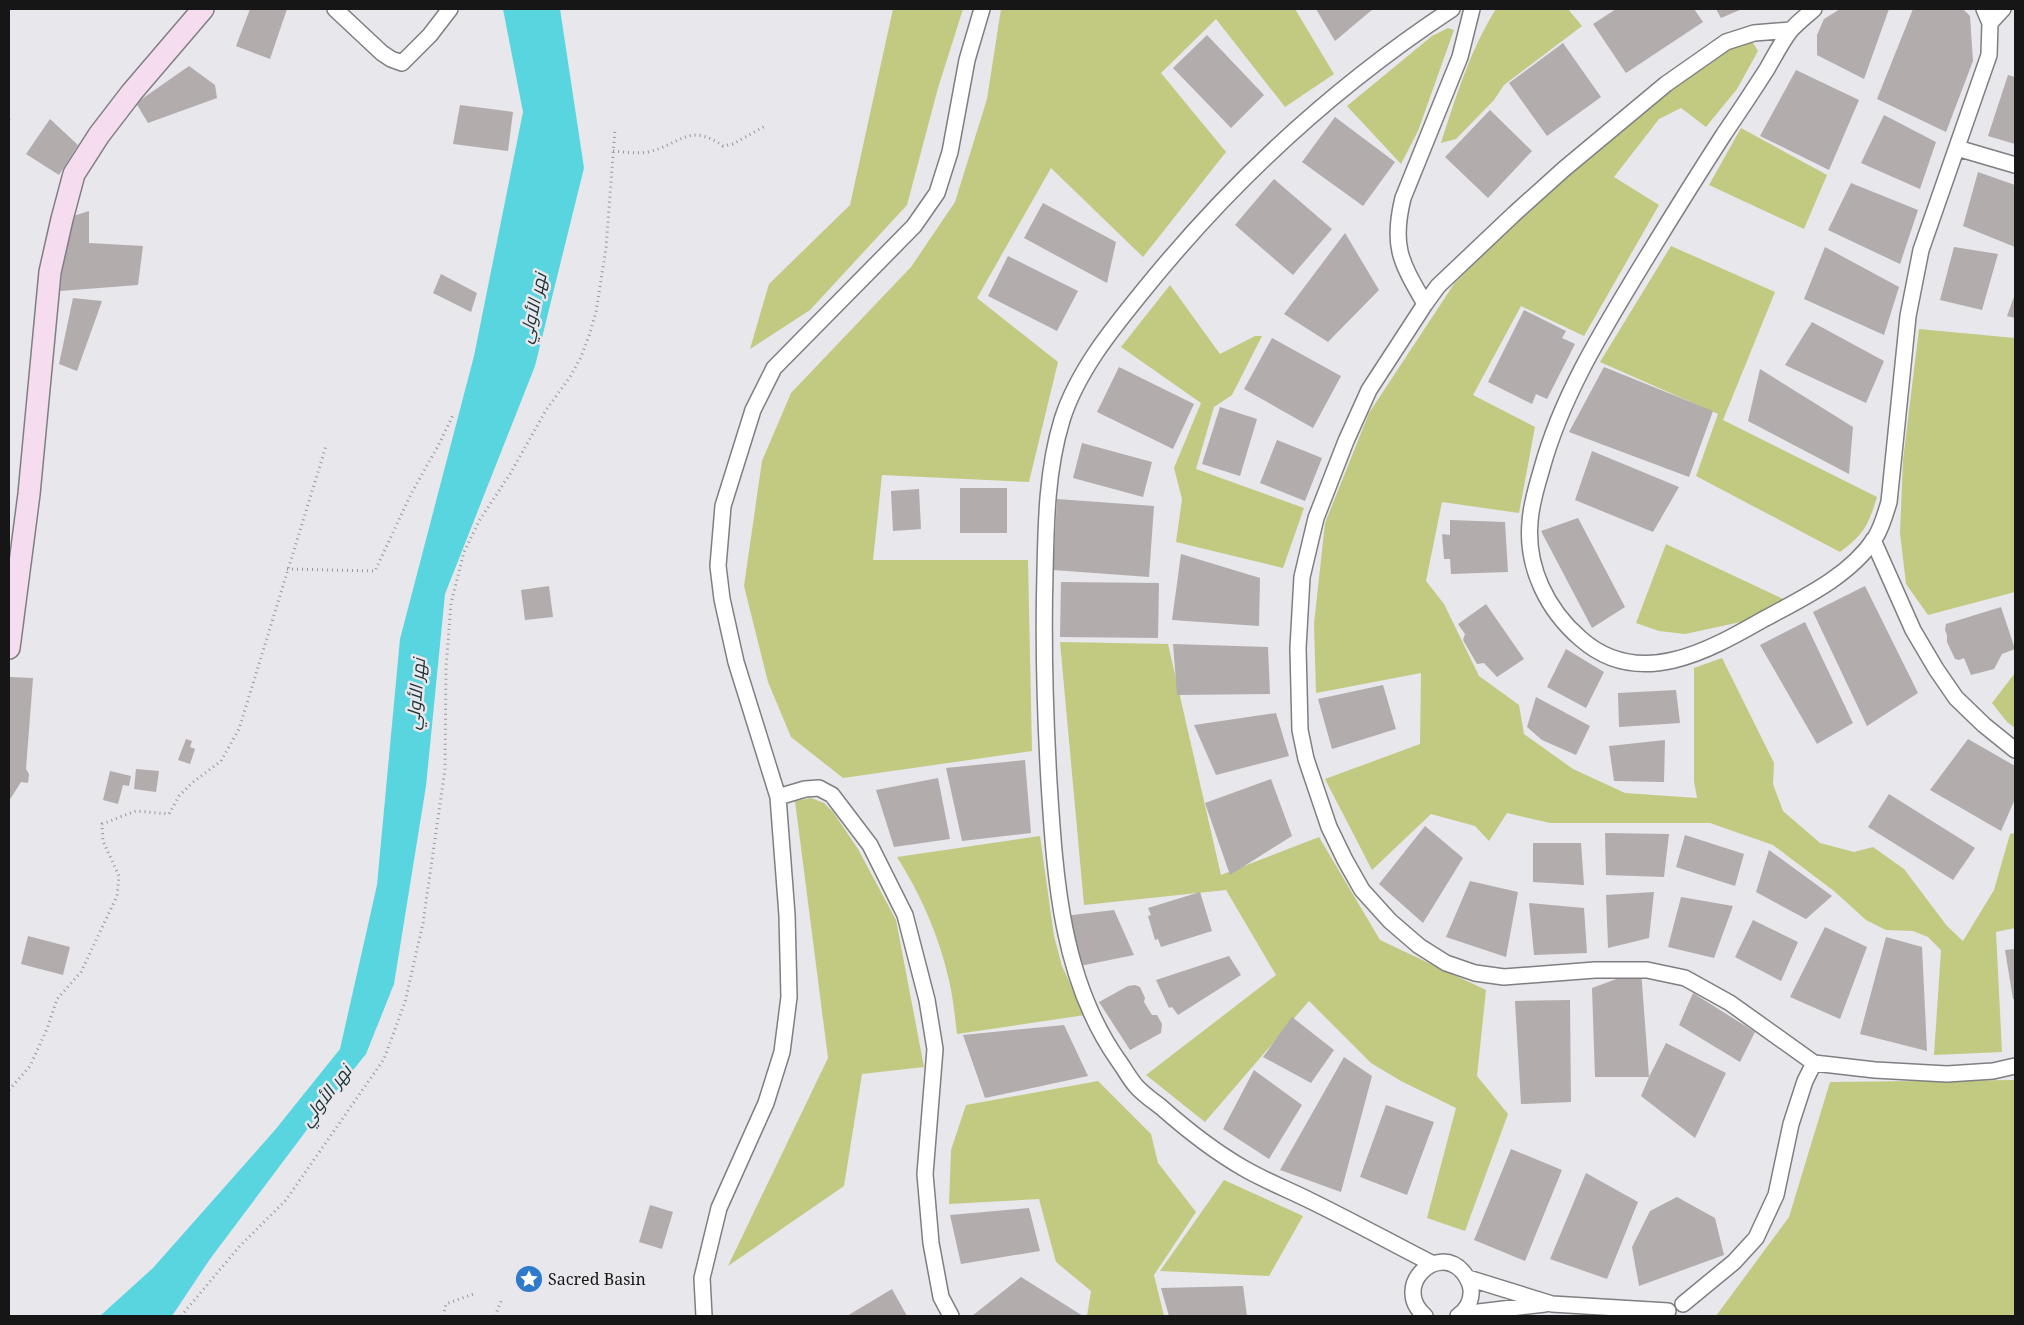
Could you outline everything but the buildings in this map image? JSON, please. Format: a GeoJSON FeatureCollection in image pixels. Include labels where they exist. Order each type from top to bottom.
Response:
{"type":"FeatureCollection","features":[{"type":"Feature","properties":{"kind":"main road"},"geometry":{"type":"LineString","coordinates":[[9,648],[29,494],[50,272],[74,174],[99,135],[132,92],[203,9]]}},
{"type":"Feature","properties":{"kind":"street"},"geometry":{"type":"LineString","coordinates":[[335,9],[382,53],[402,63],[430,36],[450,9]]}},
{"type":"Feature","properties":{"kind":"street"},"geometry":{"type":"LineString","coordinates":[[704,1316],[702,1278],[719,1208],[766,1103],[784,1039],[789,997],[787,915],[778,797],[736,662],[723,606],[718,566],[723,506],[753,410],[774,368],[914,226],[937,193],[950,152],[967,60],[982,9]]}},
{"type":"Feature","properties":{"kind":"street"},"geometry":{"type":"LineString","coordinates":[[1433,1264],[1244,1168],[1186,1129],[1136,1087],[1101,1036],[1070,957],[1063,922],[1051,815],[1043,630],[1046,504],[1055,446],[1073,390],[1110,333],[1162,267],[1260,162],[1356,78],[1452,9]]}},
{"type":"Feature","properties":{"kind":"street"},"geometry":{"type":"LineString","coordinates":[[1425,304],[1399,254],[1398,218],[1403,198],[1460,57],[1472,9]]}},
{"type":"Feature","properties":{"kind":"street"},"geometry":{"type":"LineString","coordinates":[[1814,9],[1791,30],[1702,168],[1586,360],[1554,430],[1534,494],[1530,522],[1530,543],[1534,567],[1542,589],[1568,628],[1587,644],[1609,656],[1628,662],[1666,663],[1687,657],[1736,635],[1822,586],[1856,559],[1873,540],[1883,523],[1889,502],[1908,316],[1921,250],[1989,56],[1987,16],[2003,9]]}},
{"type":"Feature","properties":{"kind":"street"},"geometry":{"type":"LineString","coordinates":[[1791,30],[1754,33],[1726,42],[1666,84],[1564,169],[1514,214],[1438,286],[1425,304],[1370,390],[1346,441],[1316,518],[1302,577],[1298,648],[1300,730],[1306,759],[1317,795],[1345,860],[1362,890],[1390,921],[1419,946],[1446,963],[1475,973],[1504,977],[1595,970],[1647,970],[1685,978],[1730,1003],[1814,1063],[1875,1070],[1947,1074],[1993,1071],[2015,1066]]}},
{"type":"Feature","properties":{"kind":"street"},"geometry":{"type":"LineString","coordinates":[[1957,148],[2015,165]]}},
{"type":"Feature","properties":{"kind":"street"},"geometry":{"type":"LineString","coordinates":[[1873,540],[1913,630],[1941,677],[1956,698],[1984,725],[2015,750]]}},
{"type":"Feature","properties":{"kind":"street"},"geometry":{"type":"LineString","coordinates":[[778,797],[804,789],[819,788],[832,795],[870,845],[905,916],[927,1000],[935,1049],[925,1174],[931,1243],[941,1297],[951,1316]]}},
{"type":"Feature","properties":{"kind":"street"},"geometry":{"type":"LineString","coordinates":[[1462,1315],[1552,1304],[1669,1314],[1670,1306],[1675,1302],[1683,1310],[1734,1262],[1756,1238],[1776,1195],[1791,1124],[1805,1081],[1814,1063]]}},
{"type":"Feature","properties":{"kind":"street"},"geometry":{"type":"LineString","coordinates":[[1425,1316],[1415,1304],[1413,1285],[1420,1272],[1433,1264],[1443,1262],[1453,1264],[1468,1278],[1471,1287],[1471,1298],[1462,1315]]}},
{"type":"Feature","properties":{"kind":"street"},"geometry":{"type":"LineString","coordinates":[[1468,1278],[1552,1304]]}},
{"type":"Feature","properties":{"kind":"path"},"geometry":{"type":"LineString","coordinates":[[9,119],[13,116]]}},
{"type":"Feature","properties":{"kind":"path"},"geometry":{"type":"LineString","coordinates":[[614,151],[648,152],[687,136],[699,134],[712,138],[723,146],[733,144],[766,126]]}},
{"type":"Feature","properties":{"kind":"path"},"geometry":{"type":"LineString","coordinates":[[180,1316],[239,1247],[286,1200],[384,1059],[402,1010],[423,923],[445,769],[446,668],[452,603],[464,552],[479,521],[523,452],[546,410],[561,391],[581,358],[590,333],[596,312],[606,248],[615,128]]}},
{"type":"Feature","properties":{"kind":"path"},"geometry":{"type":"LineString","coordinates":[[287,569],[375,571],[411,494],[453,415]]}},
{"type":"Feature","properties":{"kind":"path"},"geometry":{"type":"LineString","coordinates":[[9,1090],[30,1066],[47,1029],[57,999],[81,972],[117,896],[119,876],[103,841],[102,824],[136,811],[169,814],[180,796],[192,783],[221,761],[239,729],[326,446]]}},
{"type":"Feature","properties":{"kind":"path"},"geometry":{"type":"LineString","coordinates":[[443,1316],[446,1304],[476,1293]]}},
{"type":"Feature","properties":{"kind":"path"},"geometry":{"type":"LineString","coordinates":[[495,1316],[502,1298]]}},
{"type":"Feature","properties":{"kind":"green space"},"geometry":{"type":"Polygon","coordinates":[[[893,9],[963,9],[938,88],[907,205],[810,310],[750,349],[769,284],[850,205],[893,9]]]}},
{"type":"Feature","properties":{"kind":"green space"},"geometry":{"type":"Polygon","coordinates":[[[1001,9],[1295,9],[1334,74],[1285,107],[1216,19],[1161,73],[1226,152],[1143,257],[1051,168],[977,298],[1058,362],[1029,482],[882,475],[873,560],[1028,560],[1032,751],[843,778],[791,737],[768,682],[744,586],[762,461],[791,393],[911,267],[955,202],[987,99],[1001,9]]]}},
{"type":"Feature","properties":{"kind":"green space"},"geometry":{"type":"Polygon","coordinates":[[[1496,9],[1568,9],[1582,26],[1504,85],[1494,100],[1456,139],[1441,143],[1471,57],[1496,9]]]}},
{"type":"Feature","properties":{"kind":"green space"},"geometry":{"type":"Polygon","coordinates":[[[1448,28],[1454,30],[1418,131],[1401,164],[1347,106],[1432,36],[1448,28]]]}},
{"type":"Feature","properties":{"kind":"green space"},"geometry":{"type":"Polygon","coordinates":[[[1751,40],[1758,51],[1737,89],[1706,127],[1681,108],[1659,119],[1614,177],[1659,205],[1584,336],[1521,306],[1473,395],[1535,427],[1519,513],[1442,502],[1426,581],[1444,604],[1479,676],[1519,705],[1524,734],[1573,769],[1625,793],[1697,798],[1694,781],[1694,668],[1722,658],[1774,763],[1773,784],[1783,811],[1820,843],[1854,852],[1873,847],[1904,869],[1947,926],[1963,941],[1994,890],[2010,834],[2015,833],[2015,928],[1996,932],[2002,1052],[1934,1055],[1941,950],[1928,937],[1913,931],[1886,930],[1866,920],[1834,891],[1773,845],[1710,823],[1550,823],[1507,813],[1489,841],[1475,826],[1431,814],[1372,870],[1325,779],[1420,744],[1421,673],[1316,693],[1314,624],[1325,523],[1369,413],[1454,284],[1515,222],[1644,110],[1719,53],[1751,40]]]}},
{"type":"Feature","properties":{"kind":"green space"},"geometry":{"type":"Polygon","coordinates":[[[1741,128],[1827,175],[1804,229],[1709,185],[1741,128]]]}},
{"type":"Feature","properties":{"kind":"green space"},"geometry":{"type":"Polygon","coordinates":[[[1671,246],[1775,292],[1723,420],[1877,497],[1864,529],[1855,540],[1840,552],[1696,476],[1718,414],[1600,362],[1671,246]]]}},
{"type":"Feature","properties":{"kind":"green space"},"geometry":{"type":"Polygon","coordinates":[[[1170,285],[1220,354],[1255,336],[1262,336],[1232,395],[1214,407],[1196,469],[1304,508],[1283,568],[1176,542],[1182,499],[1174,468],[1201,403],[1121,347],[1170,285]]]}},
{"type":"Feature","properties":{"kind":"green space"},"geometry":{"type":"Polygon","coordinates":[[[1919,329],[2015,338],[2015,592],[1928,615],[1906,584],[1900,533],[1903,460],[1919,329]]]}},
{"type":"Feature","properties":{"kind":"green space"},"geometry":{"type":"Polygon","coordinates":[[[1666,544],[1783,599],[1750,620],[1685,634],[1659,631],[1636,623],[1666,544]]]}},
{"type":"Feature","properties":{"kind":"green space"},"geometry":{"type":"Polygon","coordinates":[[[1060,642],[1168,644],[1221,875],[1319,837],[1380,940],[1486,990],[1477,1076],[1508,1114],[1465,1231],[1427,1218],[1456,1108],[1401,1081],[1371,1063],[1309,1001],[1205,1122],[1146,1075],[1276,975],[1226,890],[1084,905],[1060,642]]]}},
{"type":"Feature","properties":{"kind":"green space"},"geometry":{"type":"Polygon","coordinates":[[[2015,673],[2015,728],[2007,722],[1992,703],[2015,673]]]}},
{"type":"Feature","properties":{"kind":"green space"},"geometry":{"type":"Polygon","coordinates":[[[811,798],[824,803],[833,812],[858,849],[896,920],[924,1067],[862,1074],[844,1186],[728,1266],[828,1058],[795,801],[811,798]]]}},
{"type":"Feature","properties":{"kind":"green space"},"geometry":{"type":"Polygon","coordinates":[[[1040,836],[1054,936],[1062,966],[1085,1015],[957,1034],[954,1007],[940,948],[914,886],[897,857],[1040,836]]]}},
{"type":"Feature","properties":{"kind":"green space"},"geometry":{"type":"Polygon","coordinates":[[[2015,1080],[2015,1316],[1716,1316],[1789,1217],[1830,1082],[2015,1080]]]}},
{"type":"Feature","properties":{"kind":"green space"},"geometry":{"type":"Polygon","coordinates":[[[1098,1081],[1151,1134],[1158,1163],[1196,1212],[1154,1275],[1164,1316],[1087,1316],[1091,1291],[1056,1262],[1039,1199],[949,1204],[951,1150],[966,1105],[1098,1081]]]}},
{"type":"Feature","properties":{"kind":"green space"},"geometry":{"type":"Polygon","coordinates":[[[1224,1180],[1303,1216],[1269,1276],[1160,1271],[1224,1180]]]}},
{"type":"Feature","properties":{"kind":"water","name":"نهر الأولي"},"geometry":{"type":"Polygon","coordinates":[[[503,9],[560,9],[584,168],[535,366],[445,594],[426,786],[394,984],[366,1054],[210,1259],[172,1316],[100,1316],[153,1268],[275,1130],[340,1049],[377,885],[400,639],[474,356],[523,112],[503,9]]]}},
{"type":"Feature","properties":{"kind":"place","name":"Sacred Basin"},"geometry":{"type":"Point","coordinates":[529,1279]}}]}
